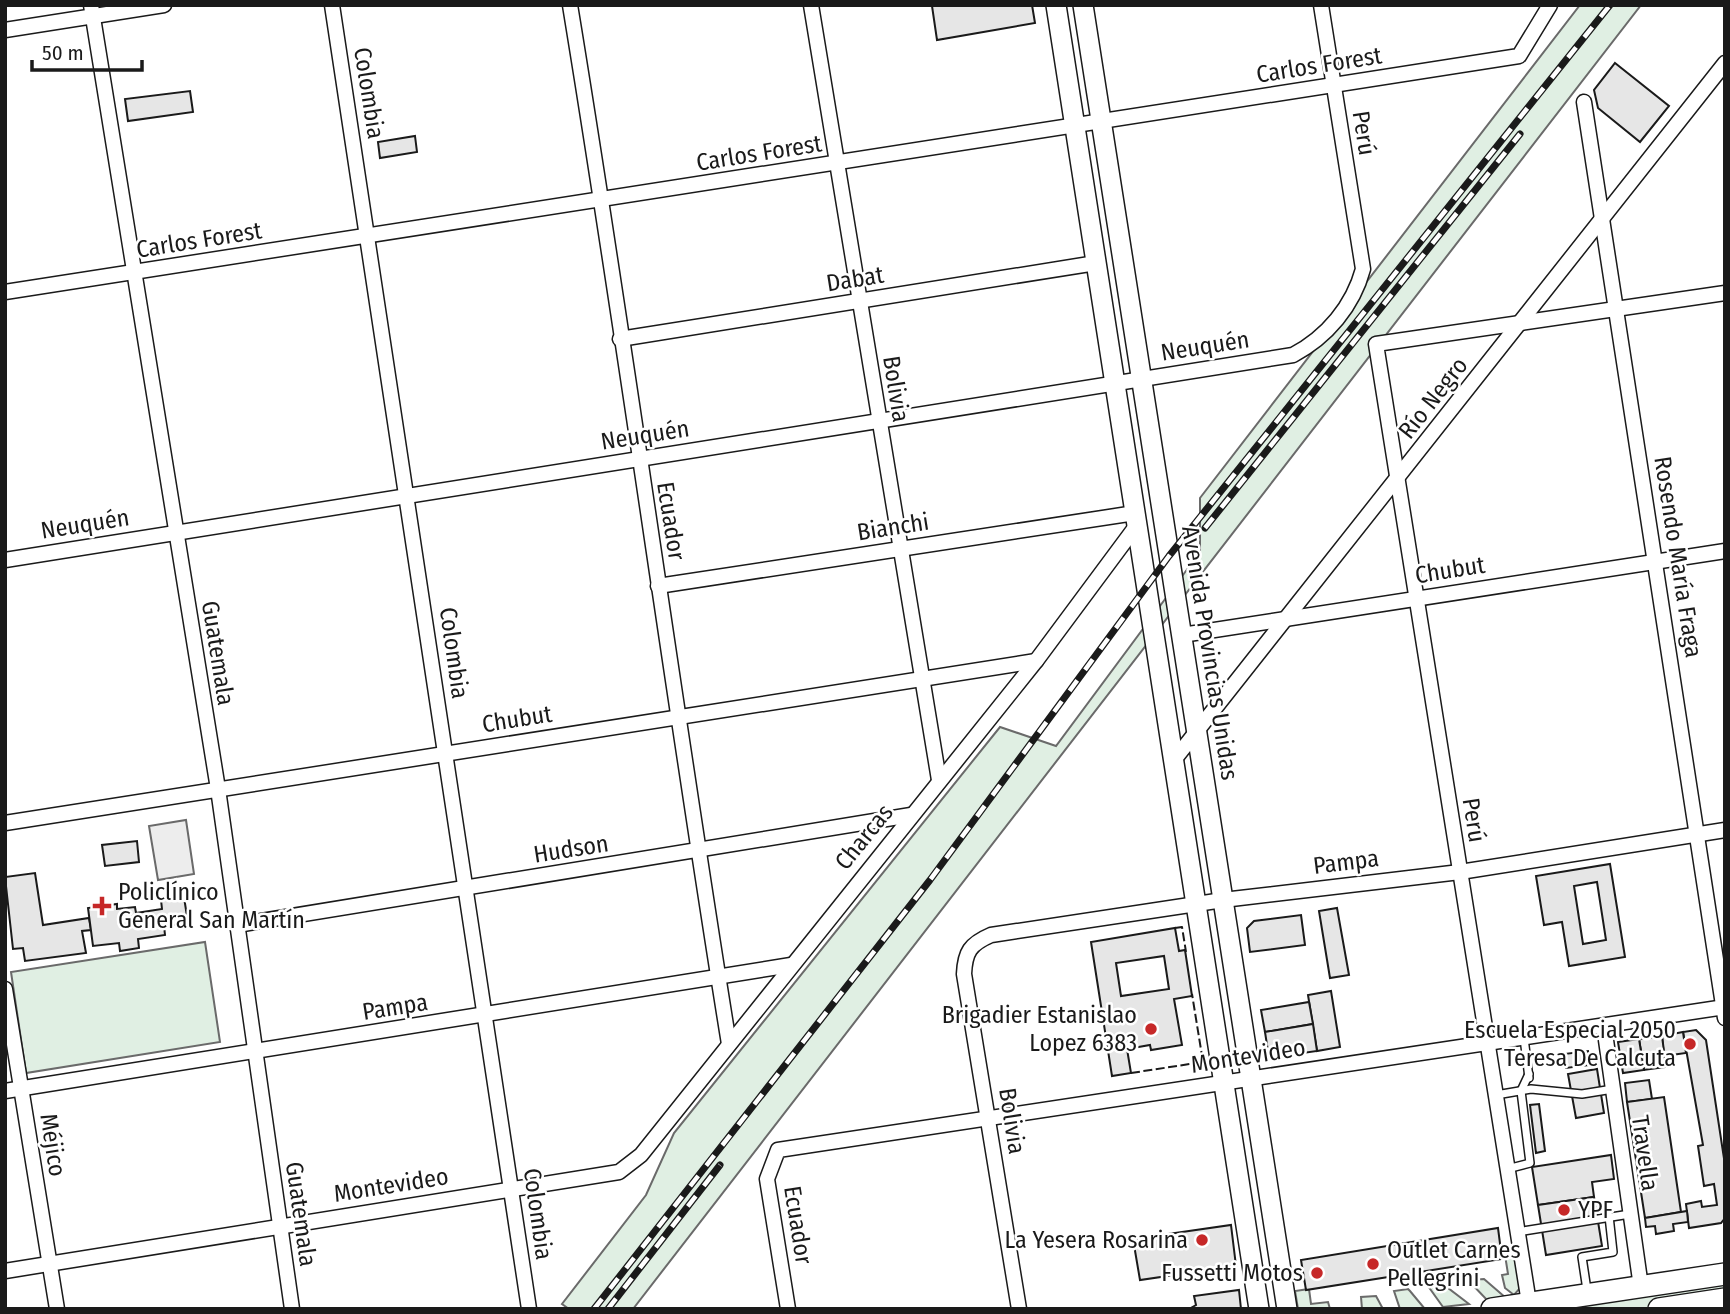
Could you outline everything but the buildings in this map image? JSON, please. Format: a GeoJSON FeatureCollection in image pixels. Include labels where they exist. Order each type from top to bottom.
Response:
{"type":"FeatureCollection","features":[{"type":"Feature","properties":{"kind":"main road"},"geometry":{"type":"LineString","coordinates":[[1056,5],[1259,1309]]}},
{"type":"Feature","properties":{"kind":"main road","name":"Avenida Provincias Unidas"},"geometry":{"type":"LineString","coordinates":[[1083,5],[1287,1309]]}},
{"type":"Feature","properties":{"kind":"main road"},"geometry":{"type":"LineString","coordinates":[[1492,1309],[1725,1274]]}},
{"type":"Feature","properties":{"kind":"main road"},"geometry":{"type":"LineString","coordinates":[[1659,1309],[1725,1299]]}},
{"type":"Feature","properties":{"kind":"street"},"geometry":{"type":"LineString","coordinates":[[5,30],[92,11],[164,5]]}},
{"type":"Feature","properties":{"kind":"street","name":"Colombia"},"geometry":{"type":"LineString","coordinates":[[332,5],[529,1309]]}},
{"type":"Feature","properties":{"kind":"street","name":"Ecuador"},"geometry":{"type":"LineString","coordinates":[[570,5],[602,200],[620,339],[729,1044]]}},
{"type":"Feature","properties":{"kind":"street","name":"Bolivia"},"geometry":{"type":"LineString","coordinates":[[811,5],[939,780]]}},
{"type":"Feature","properties":{"kind":"street","name":"Perú"},"geometry":{"type":"LineString","coordinates":[[1293,355],[1317,342],[1356,293],[1363,269],[1321,5]]}},
{"type":"Feature","properties":{"kind":"street","name":"Carlos Forest"},"geometry":{"type":"LineString","coordinates":[[5,292],[1519,56],[1549,5]]}},
{"type":"Feature","properties":{"kind":"street","name":"Guatemala"},"geometry":{"type":"LineString","coordinates":[[92,11],[218,789],[292,1309]]}},
{"type":"Feature","properties":{"kind":"street","name":"Río Negro"},"geometry":{"type":"LineString","coordinates":[[1174,760],[1725,63]]}},
{"type":"Feature","properties":{"kind":"street","name":"Rosendo María Fraga"},"geometry":{"type":"LineString","coordinates":[[1584,102],[1724,1011]]}},
{"type":"Feature","properties":{"kind":"street","name":"Dabat"},"geometry":{"type":"LineString","coordinates":[[620,339],[1096,263]]}},
{"type":"Feature","properties":{"kind":"street"},"geometry":{"type":"LineString","coordinates":[[1519,325],[1725,293]]}},
{"type":"Feature","properties":{"kind":"street","name":"Perú"},"geometry":{"type":"LineString","coordinates":[[1519,325],[1376,344],[1529,1303]]}},
{"type":"Feature","properties":{"kind":"street","name":"Neuquén"},"geometry":{"type":"LineString","coordinates":[[5,560],[1293,355]]}},
{"type":"Feature","properties":{"kind":"street","name":"Bianchi"},"geometry":{"type":"LineString","coordinates":[[658,586],[900,549],[1136,519]]}},
{"type":"Feature","properties":{"kind":"street","name":"Charcas"},"geometry":{"type":"LineString","coordinates":[[619,1172],[641,1155],[1036,661],[1136,519]]}},
{"type":"Feature","properties":{"kind":"street","name":"Chubut"},"geometry":{"type":"LineString","coordinates":[[1182,635],[1725,551]]}},
{"type":"Feature","properties":{"kind":"street","name":"Chubut"},"geometry":{"type":"LineString","coordinates":[[5,823],[1036,661]]}},
{"type":"Feature","properties":{"kind":"street","name":"Hudson"},"geometry":{"type":"LineString","coordinates":[[237,925],[911,815]]}},
{"type":"Feature","properties":{"kind":"street","name":"Pampa"},"geometry":{"type":"LineString","coordinates":[[974,943],[991,935],[1223,900],[1460,872],[1725,830]]}},
{"type":"Feature","properties":{"kind":"street","name":"Bolivia"},"geometry":{"type":"LineString","coordinates":[[974,943],[965,956],[964,974],[1019,1309]]}},
{"type":"Feature","properties":{"kind":"street","name":"Pampa"},"geometry":{"type":"LineString","coordinates":[[5,1091],[719,979],[791,965]]}},
{"type":"Feature","properties":{"kind":"street","name":"Méjico"},"geometry":{"type":"LineString","coordinates":[[5,989],[57,1309]]}},
{"type":"Feature","properties":{"kind":"street","name":"Montevideo"},"geometry":{"type":"LineString","coordinates":[[778,1150],[1524,1037],[1724,1011]]}},
{"type":"Feature","properties":{"kind":"street","name":"Travella"},"geometry":{"type":"LineString","coordinates":[[1604,1026],[1641,1287]]}},
{"type":"Feature","properties":{"kind":"street","name":"Ecuador"},"geometry":{"type":"LineString","coordinates":[[778,1150],[767,1179],[788,1309]]}},
{"type":"Feature","properties":{"kind":"street","name":"Montevideo"},"geometry":{"type":"LineString","coordinates":[[5,1271],[619,1172]]}},
{"type":"Feature","properties":{"kind":"lane"},"geometry":{"type":"LineString","coordinates":[[1524,1037],[1531,1089]]}},
{"type":"Feature","properties":{"kind":"lane"},"geometry":{"type":"LineString","coordinates":[[1507,1168],[1530,1163],[1521,1091],[1529,1074]]}},
{"type":"Feature","properties":{"kind":"lane"},"geometry":{"type":"LineString","coordinates":[[1496,1095],[1531,1089],[1582,1094],[1613,1089]]}},
{"type":"Feature","properties":{"kind":"lane"},"geometry":{"type":"LineString","coordinates":[[1517,1232],[1630,1214]]}},
{"type":"Feature","properties":{"kind":"lane"},"geometry":{"type":"LineString","coordinates":[[1588,1295],[1581,1257],[1613,1252],[1609,1216]]}},
{"type":"Feature","properties":{"kind":"green space"},"geometry":{"type":"Polygon","coordinates":[[[1580,5],[1641,5],[633,1309],[569,1309],[562,1304],[646,1195],[674,1133],[1000,727],[1056,746],[1200,552],[1200,498],[1580,5]]]}},
{"type":"Feature","properties":{"kind":"green space"},"geometry":{"type":"Polygon","coordinates":[[[205,942],[220,1042],[26,1073],[11,972],[205,942]]]}},
{"type":"Feature","properties":{"kind":"green space"},"geometry":{"type":"Polygon","coordinates":[[[1518,1253],[1521,1287],[1514,1295],[1505,1288],[1502,1275],[1508,1274],[1505,1255],[1518,1253]]]}},
{"type":"Feature","properties":{"kind":"green space"},"geometry":{"type":"Polygon","coordinates":[[[1725,1274],[1725,1299],[1659,1309],[1492,1309],[1725,1274]]]}},
{"type":"Feature","properties":{"kind":"green space"},"geometry":{"type":"Polygon","coordinates":[[[1484,1279],[1506,1298],[1487,1300],[1468,1280],[1484,1279]]]}},
{"type":"Feature","properties":{"kind":"green space"},"geometry":{"type":"Polygon","coordinates":[[[1441,1284],[1469,1304],[1443,1307],[1428,1286],[1441,1284]]]}},
{"type":"Feature","properties":{"kind":"green space"},"geometry":{"type":"Polygon","coordinates":[[[1309,1289],[1311,1304],[1328,1302],[1330,1309],[1298,1309],[1295,1291],[1309,1289]]]}},
{"type":"Feature","properties":{"kind":"green space"},"geometry":{"type":"Polygon","coordinates":[[[1408,1289],[1425,1309],[1400,1309],[1394,1291],[1408,1289]]]}},
{"type":"Feature","properties":{"kind":"green space"},"geometry":{"type":"Polygon","coordinates":[[[1376,1296],[1383,1309],[1362,1309],[1361,1297],[1376,1296]]]}},
{"type":"Feature","properties":{"kind":"shaded area"},"geometry":{"type":"Polygon","coordinates":[[[186,820],[194,874],[158,880],[149,826],[186,820]]]}},
{"type":"Feature","properties":{"kind":"railway"},"geometry":{"type":"LineString","coordinates":[[594,1309],[930,880],[1169,556],[1610,5]]}},
{"type":"Feature","properties":{"kind":"railway"},"geometry":{"type":"LineString","coordinates":[[1205,528],[1520,134]]}},
{"type":"Feature","properties":{"kind":"railway"},"geometry":{"type":"LineString","coordinates":[[608,1309],[720,1165]]}},
{"type":"Feature","properties":{"kind":"fence"},"geometry":{"type":"LineString","coordinates":[[1175,928],[1182,927],[1186,952]]}},
{"type":"Feature","properties":{"kind":"fence"},"geometry":{"type":"LineString","coordinates":[[1131,1073],[1203,1062],[1192,994]]}},
{"type":"Feature","properties":{"kind":"place","name":"Policlínico General San Martín"},"geometry":{"type":"Point","coordinates":[102,906]}},
{"type":"Feature","properties":{"kind":"place","name":"Brigadier Estanislao Lopez 6383"},"geometry":{"type":"Point","coordinates":[1151,1029]}},
{"type":"Feature","properties":{"kind":"place","name":"Escuela Especial 2050 Teresa De Calcuta"},"geometry":{"type":"Point","coordinates":[1690,1044]}},
{"type":"Feature","properties":{"kind":"place","name":"YPF"},"geometry":{"type":"Point","coordinates":[1564,1210]}},
{"type":"Feature","properties":{"kind":"place","name":"La Yesera Rosarina"},"geometry":{"type":"Point","coordinates":[1202,1240]}},
{"type":"Feature","properties":{"kind":"place","name":"Outlet Carnes Pellegrini"},"geometry":{"type":"Point","coordinates":[1373,1264]}},
{"type":"Feature","properties":{"kind":"place","name":"Fussetti Motos"},"geometry":{"type":"Point","coordinates":[1317,1273]}}]}
